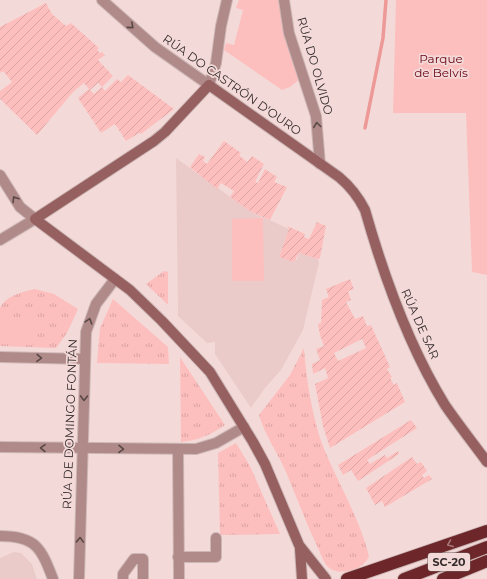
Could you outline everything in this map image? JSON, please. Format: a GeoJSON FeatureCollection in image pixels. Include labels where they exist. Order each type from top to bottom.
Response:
{"type":"FeatureCollection","features":[{"type":"Feature","properties":{"kind":"highway"},"geometry":{"type":"LineString","coordinates":[[347,579],[424,554],[475,534],[487,531]]}},
{"type":"Feature","properties":{"kind":"highway","name":"SC-20"},"geometry":{"type":"LineString","coordinates":[[407,578],[487,546]]}},
{"type":"Feature","properties":{"kind":"highway","name":"SC-20"},"geometry":{"type":"LineString","coordinates":[[443,579],[487,561]]}},
{"type":"Feature","properties":{"kind":"street","name":"RÚA DO CASTRÓN D'OURO"},"geometry":{"type":"LineString","coordinates":[[102,0],[155,47],[350,186]]}},
{"type":"Feature","properties":{"kind":"street"},"geometry":{"type":"LineString","coordinates":[[0,240],[35,219],[154,141],[165,132],[209,85],[216,64],[221,26],[227,0]]}},
{"type":"Feature","properties":{"kind":"street","name":"RÚA DO OLVIDO"},"geometry":{"type":"LineString","coordinates":[[284,0],[289,33],[310,94],[317,124],[320,164]]}},
{"type":"Feature","properties":{"kind":"street"},"geometry":{"type":"LineString","coordinates":[[0,175],[20,207],[130,290],[162,321],[210,372],[265,464],[299,545],[326,579]]}},
{"type":"Feature","properties":{"kind":"street","name":"RÚA DE SAR"},"geometry":{"type":"LineString","coordinates":[[350,186],[365,210],[394,301],[420,358],[445,405],[487,462]]}},
{"type":"Feature","properties":{"kind":"street","name":"RÚA DE DOMINGO FONTÁN"},"geometry":{"type":"LineString","coordinates":[[79,579],[84,359],[86,332],[92,312],[103,293],[115,279]]}},
{"type":"Feature","properties":{"kind":"street"},"geometry":{"type":"LineString","coordinates":[[0,357],[84,359]]}},
{"type":"Feature","properties":{"kind":"street"},"geometry":{"type":"LineString","coordinates":[[0,447],[196,449],[207,447],[244,427]]}},
{"type":"Feature","properties":{"kind":"street"},"geometry":{"type":"LineString","coordinates":[[178,450],[178,579]]}},
{"type":"Feature","properties":{"kind":"street"},"geometry":{"type":"LineString","coordinates":[[0,536],[27,540],[37,546],[43,554],[53,579]]}},
{"type":"Feature","properties":{"kind":"street"},"geometry":{"type":"LineString","coordinates":[[178,557],[216,557],[216,538]]}},
{"type":"Feature","properties":{"kind":"street"},"geometry":{"type":"LineString","coordinates":[[299,545],[302,579]]}},
{"type":"Feature","properties":{"kind":"street"},"geometry":{"type":"LineString","coordinates":[[123,579],[123,574],[134,559],[143,559],[143,579]]}},
{"type":"Feature","properties":{"kind":"shaded area"},"geometry":{"type":"Polygon","coordinates":[[[176,158],[250,211],[289,229],[279,257],[297,260],[299,253],[318,259],[319,263],[303,330],[281,370],[265,388],[251,408],[215,354],[215,342],[207,343],[178,316],[176,158]]]}},
{"type":"Feature","properties":{"kind":"shaded area"},"geometry":{"type":"Polygon","coordinates":[[[14,552],[21,553],[32,564],[37,579],[0,579],[0,558],[14,552]]]}},
{"type":"Feature","properties":{"kind":"green space"},"geometry":{"type":"Polygon","coordinates":[[[239,0],[280,0],[285,37],[300,79],[290,87],[282,90],[224,50],[226,43],[234,45],[243,10],[236,8],[239,0]]]}},
{"type":"Feature","properties":{"kind":"green space","name":"Parque de Belvís"},"geometry":{"type":"Polygon","coordinates":[[[396,0],[487,0],[487,275],[472,272],[466,113],[393,113],[396,0]]]}},
{"type":"Feature","properties":{"kind":"green space"},"geometry":{"type":"Polygon","coordinates":[[[46,3],[52,14],[66,26],[71,23],[99,48],[97,50],[100,53],[102,52],[105,55],[98,60],[113,76],[102,87],[105,91],[117,79],[121,82],[128,75],[174,109],[141,134],[139,133],[126,141],[115,124],[101,133],[78,98],[89,89],[84,83],[73,92],[37,135],[0,99],[0,91],[12,82],[3,71],[0,73],[0,27],[46,3]],[[98,83],[90,90],[94,94],[102,87],[98,83]]]}},
{"type":"Feature","properties":{"kind":"green space"},"geometry":{"type":"Polygon","coordinates":[[[224,141],[241,153],[239,155],[247,162],[252,156],[264,164],[255,182],[258,183],[265,169],[277,177],[274,182],[287,187],[270,220],[250,211],[230,197],[234,191],[221,183],[217,189],[190,167],[199,154],[205,157],[203,161],[207,164],[224,141]]]}},
{"type":"Feature","properties":{"kind":"green space"},"geometry":{"type":"Polygon","coordinates":[[[263,218],[264,281],[232,281],[232,219],[263,218]]]}},
{"type":"Feature","properties":{"kind":"green space"},"geometry":{"type":"Polygon","coordinates":[[[317,222],[326,226],[320,258],[318,259],[299,253],[294,262],[279,257],[289,229],[287,226],[305,234],[304,237],[309,239],[317,222]]]}},
{"type":"Feature","properties":{"kind":"green space"},"geometry":{"type":"Polygon","coordinates":[[[164,271],[168,272],[168,304],[146,284],[164,271]]]}},
{"type":"Feature","properties":{"kind":"green space"},"geometry":{"type":"Polygon","coordinates":[[[350,279],[354,289],[348,291],[351,300],[346,302],[355,319],[363,316],[367,326],[371,325],[390,367],[387,369],[392,377],[390,378],[394,385],[397,383],[405,402],[330,448],[323,426],[315,384],[328,378],[325,368],[313,374],[312,364],[320,360],[316,349],[324,346],[318,324],[321,323],[322,300],[329,297],[326,289],[350,279]],[[362,339],[334,353],[338,361],[366,348],[362,339]]]}},
{"type":"Feature","properties":{"kind":"green space"},"geometry":{"type":"Polygon","coordinates":[[[35,289],[54,294],[78,309],[67,333],[56,348],[0,346],[0,308],[2,304],[10,297],[35,289]]]}},
{"type":"Feature","properties":{"kind":"green space"},"geometry":{"type":"Polygon","coordinates":[[[113,299],[168,347],[169,364],[97,363],[100,328],[113,299]]]}},
{"type":"Feature","properties":{"kind":"green space"},"geometry":{"type":"Polygon","coordinates":[[[0,322],[33,323],[32,345],[0,344],[0,322]]]}},
{"type":"Feature","properties":{"kind":"green space"},"geometry":{"type":"Polygon","coordinates":[[[304,348],[306,372],[318,433],[360,527],[369,556],[362,565],[344,572],[333,570],[325,563],[309,529],[283,464],[265,431],[259,415],[290,375],[304,348]]]}},
{"type":"Feature","properties":{"kind":"green space"},"geometry":{"type":"Polygon","coordinates":[[[180,357],[225,425],[215,432],[193,440],[181,442],[180,357]]]}},
{"type":"Feature","properties":{"kind":"green space"},"geometry":{"type":"Polygon","coordinates":[[[411,420],[417,428],[367,460],[370,464],[385,455],[387,458],[398,451],[399,454],[358,481],[351,470],[343,475],[338,465],[411,420]]]}},
{"type":"Feature","properties":{"kind":"green space"},"geometry":{"type":"Polygon","coordinates":[[[236,443],[250,466],[280,534],[220,535],[218,453],[236,443]]]}},
{"type":"Feature","properties":{"kind":"green space"},"geometry":{"type":"Polygon","coordinates":[[[412,457],[417,464],[421,462],[427,471],[422,475],[424,478],[429,475],[432,479],[385,507],[382,501],[375,505],[366,488],[412,457]]]}},
{"type":"Feature","properties":{"kind":"waterway"},"geometry":{"type":"LineString","coordinates":[[365,128],[383,38],[386,0]]}}]}
